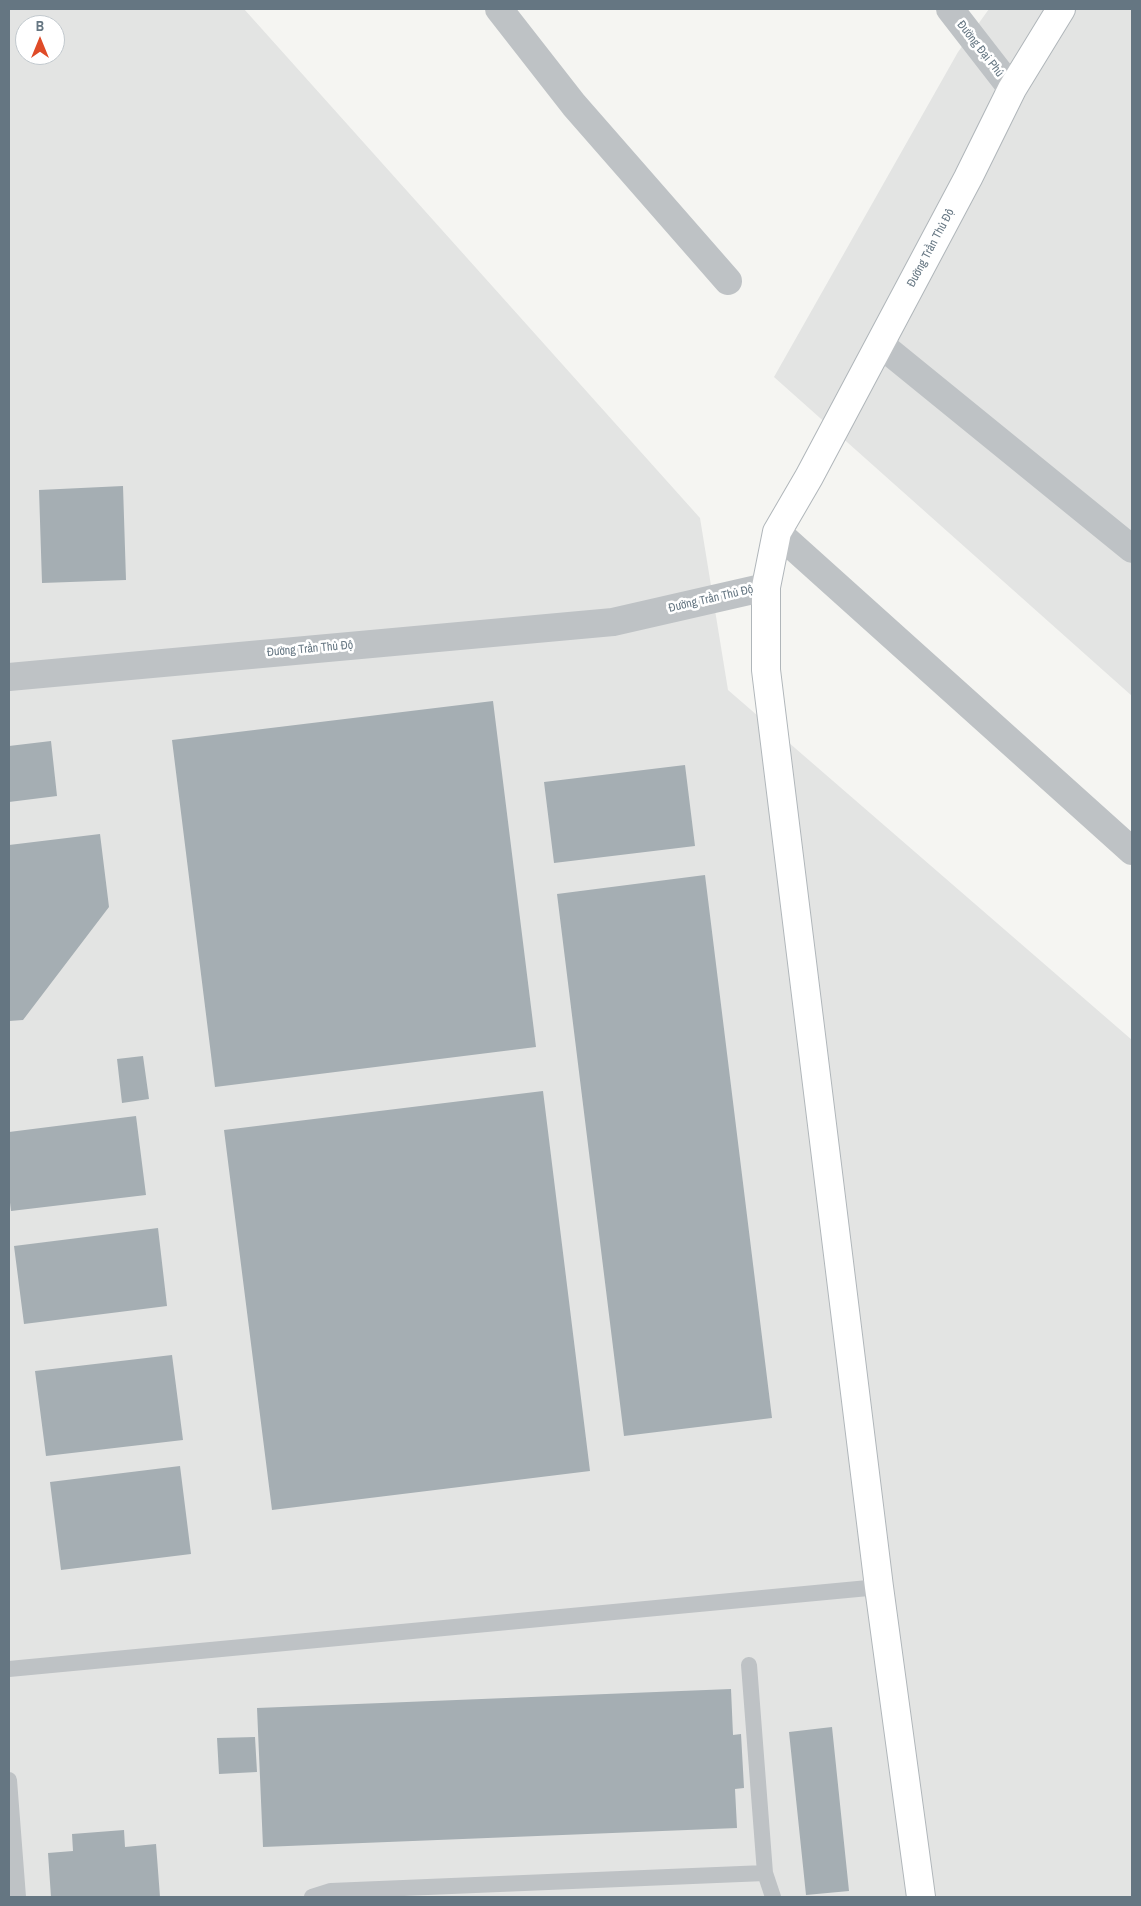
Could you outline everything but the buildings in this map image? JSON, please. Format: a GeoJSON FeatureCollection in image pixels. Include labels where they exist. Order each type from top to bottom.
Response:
{"type":"FeatureCollection","features":[{"type":"Feature","properties":{"kind":"street"},"geometry":{"type":"LineString","coordinates":[[499,9],[574,104],[728,281]]}},
{"type":"Feature","properties":{"kind":"street","name":"Đường Đại Phú"},"geometry":{"type":"LineString","coordinates":[[950,9],[1012,89]]}},
{"type":"Feature","properties":{"kind":"street","name":"Đường Trần Thủ Độ"},"geometry":{"type":"LineString","coordinates":[[9,676],[613,622],[766,587],[777,532],[810,477],[968,178],[1012,89],[1061,9]]}},
{"type":"Feature","properties":{"kind":"street"},"geometry":{"type":"LineString","coordinates":[[880,344],[1132,549]]}},
{"type":"Feature","properties":{"kind":"street"},"geometry":{"type":"LineString","coordinates":[[777,532],[1132,851]]}},
{"type":"Feature","properties":{"kind":"street"},"geometry":{"type":"LineString","coordinates":[[766,587],[766,670],[879,1587],[921,1897]]}},
{"type":"Feature","properties":{"kind":"lane"},"geometry":{"type":"LineString","coordinates":[[9,1669],[879,1587]]}},
{"type":"Feature","properties":{"kind":"lane"},"geometry":{"type":"LineString","coordinates":[[749,1666],[765,1873],[773,1897]]}},
{"type":"Feature","properties":{"kind":"lane"},"geometry":{"type":"LineString","coordinates":[[9,1780],[18,1897]]}},
{"type":"Feature","properties":{"kind":"lane"},"geometry":{"type":"LineString","coordinates":[[312,1897],[331,1891],[765,1873]]}},
{"type":"Feature","properties":{"kind":"shaded area"},"geometry":{"type":"Polygon","coordinates":[[[9,9],[244,9],[700,518],[728,690],[1132,1040],[1132,1897],[9,1897],[9,9]]]}},
{"type":"Feature","properties":{"kind":"shaded area"},"geometry":{"type":"Polygon","coordinates":[[[989,9],[1132,9],[1132,696],[774,377],[958,52],[989,9]]]}}]}
